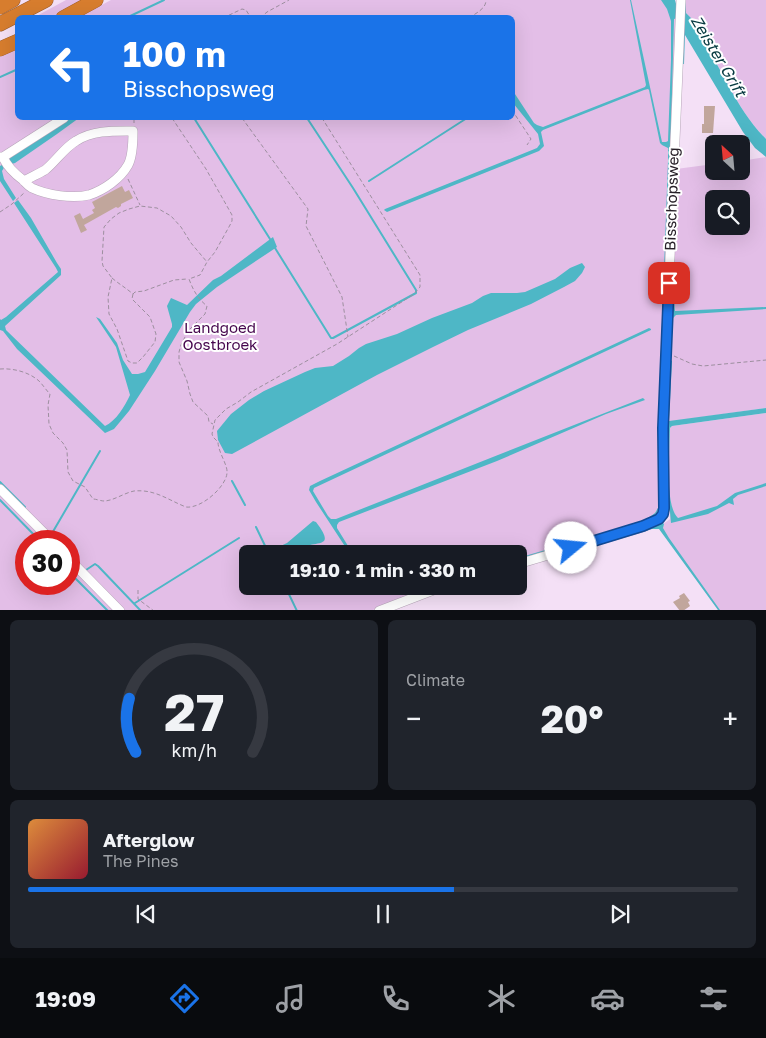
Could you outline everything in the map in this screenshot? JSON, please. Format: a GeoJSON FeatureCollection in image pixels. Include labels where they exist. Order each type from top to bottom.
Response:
{"type":"FeatureCollection","features":[{"type":"Feature","properties":{"kind":"highway"},"geometry":{"type":"LineString","coordinates":[[0,7],[13,0]]}},
{"type":"Feature","properties":{"kind":"highway"},"geometry":{"type":"LineString","coordinates":[[17,15],[46,0]]}},
{"type":"Feature","properties":{"kind":"highway"},"geometry":{"type":"LineString","coordinates":[[68,15],[96,0]]}},
{"type":"Feature","properties":{"kind":"highway"},"geometry":{"type":"LineString","coordinates":[[0,24],[15,16]]}},
{"type":"Feature","properties":{"kind":"highway"},"geometry":{"type":"LineString","coordinates":[[0,49],[15,42]]}},
{"type":"Feature","properties":{"kind":"street","name":"Bisschopsweg"},"geometry":{"type":"LineString","coordinates":[[527,561],[643,526],[659,519],[663,514],[663,428],[681,0]]}},
{"type":"Feature","properties":{"kind":"street"},"geometry":{"type":"LineString","coordinates":[[24,181],[45,169],[78,139],[95,133],[133,131],[129,163],[116,180],[88,195],[52,195],[30,187],[17,176],[4,161],[61,120]]}},
{"type":"Feature","properties":{"kind":"street"},"geometry":{"type":"LineString","coordinates":[[0,489],[41,530]]}},
{"type":"Feature","properties":{"kind":"street"},"geometry":{"type":"LineString","coordinates":[[80,570],[120,610]]}},
{"type":"Feature","properties":{"kind":"street"},"geometry":{"type":"LineString","coordinates":[[382,610],[421,595]]}},
{"type":"Feature","properties":{"kind":"path"},"geometry":{"type":"LineString","coordinates":[[263,15],[289,0]]}},
{"type":"Feature","properties":{"kind":"path"},"geometry":{"type":"LineString","coordinates":[[473,15],[482,9],[486,4],[486,0]]}},
{"type":"Feature","properties":{"kind":"path"},"geometry":{"type":"LineString","coordinates":[[229,15],[242,9],[246,10],[249,15]]}},
{"type":"Feature","properties":{"kind":"path"},"geometry":{"type":"LineString","coordinates":[[515,115],[531,139],[527,145]]}},
{"type":"Feature","properties":{"kind":"path"},"geometry":{"type":"LineString","coordinates":[[133,294],[174,280],[188,279],[200,275],[232,221],[232,215],[206,169],[173,120]]}},
{"type":"Feature","properties":{"kind":"path"},"geometry":{"type":"LineString","coordinates":[[243,120],[308,209],[306,226],[342,297],[348,337]]}},
{"type":"Feature","properties":{"kind":"path"},"geometry":{"type":"LineString","coordinates":[[0,369],[18,370],[38,380],[50,394],[48,405],[50,424],[53,433],[67,450],[68,472],[72,481],[85,487],[93,499],[105,501],[124,493],[142,491],[160,494],[178,504],[191,508],[207,500],[228,474],[218,442],[213,437],[212,430],[215,420],[226,408],[348,337],[414,294],[420,287],[420,275],[323,120]]}},
{"type":"Feature","properties":{"kind":"path"},"geometry":{"type":"LineString","coordinates":[[124,171],[140,206]]}},
{"type":"Feature","properties":{"kind":"path"},"geometry":{"type":"LineString","coordinates":[[0,212],[19,199]]}},
{"type":"Feature","properties":{"kind":"path"},"geometry":{"type":"LineString","coordinates":[[133,294],[120,286],[112,278],[103,266],[102,261],[104,227],[111,219],[129,209],[140,206],[157,208],[171,216],[207,262]]}},
{"type":"Feature","properties":{"kind":"path"},"geometry":{"type":"LineString","coordinates":[[112,278],[108,297],[109,314],[117,329],[128,361],[137,363],[155,342],[156,334],[150,317],[132,299],[133,294]]}},
{"type":"Feature","properties":{"kind":"path"},"geometry":{"type":"LineString","coordinates":[[188,279],[195,293],[207,306],[205,314],[188,331],[181,345],[179,362],[193,402],[208,416],[209,422],[214,424]]}},
{"type":"Feature","properties":{"kind":"path"},"geometry":{"type":"LineString","coordinates":[[667,355],[703,366],[766,360]]}},
{"type":"Feature","properties":{"kind":"path"},"geometry":{"type":"LineString","coordinates":[[138,590],[138,600],[154,610]]}},
{"type":"Feature","properties":{"kind":"green space"},"geometry":{"type":"Polygon","coordinates":[[[66,0],[85,0],[56,15],[38,15],[66,0]]]}},
{"type":"Feature","properties":{"kind":"green space","name":"Landgoed Oostbroek"},"geometry":{"type":"Polygon","coordinates":[[[111,0],[665,0],[677,20],[661,507],[657,518],[527,559],[527,545],[239,545],[239,595],[414,595],[373,610],[121,610],[80,567],[80,530],[43,530],[0,486],[0,57],[15,49],[15,120],[515,120],[515,15],[83,15],[111,0]]]}},
{"type":"Feature","properties":{"kind":"green space"},"geometry":{"type":"Polygon","coordinates":[[[686,0],[766,0],[766,139],[737,101],[696,26],[686,13],[686,0]]]}},
{"type":"Feature","properties":{"kind":"green space"},"geometry":{"type":"Polygon","coordinates":[[[766,157],[766,408],[667,422],[672,350],[671,314],[676,169],[705,165],[705,180],[750,180],[750,160],[766,157]]]}},
{"type":"Feature","properties":{"kind":"green space"},"geometry":{"type":"Polygon","coordinates":[[[766,413],[766,610],[718,610],[659,527],[670,519],[667,463],[670,428],[672,426],[766,413]]]}},
{"type":"Feature","properties":{"kind":"green space"},"geometry":{"type":"Polygon","coordinates":[[[0,493],[36,530],[15,530],[15,595],[80,595],[80,573],[117,610],[0,610],[0,493]]]}},
{"type":"Feature","properties":{"kind":"water"},"geometry":{"type":"Polygon","coordinates":[[[630,0],[662,142],[666,142],[668,141],[671,21],[667,9],[661,0],[675,0],[679,15],[684,0],[686,0],[686,13],[695,22],[698,31],[737,101],[766,139],[766,157],[750,141],[750,135],[745,135],[743,132],[685,35],[683,64],[683,28],[678,18],[674,19],[661,508],[652,520],[527,558],[527,555],[647,519],[658,508],[659,403],[668,148],[660,143],[649,90],[644,90],[543,130],[541,132],[544,146],[539,151],[387,212],[384,210],[537,148],[540,144],[538,134],[515,105],[515,94],[534,123],[543,127],[645,87],[630,0]]]}},
{"type":"Feature","properties":{"kind":"water"},"geometry":{"type":"Polygon","coordinates":[[[65,120],[76,120],[15,163],[5,166],[2,171],[4,179],[16,198],[13,201],[0,181],[0,166],[7,162],[13,154],[65,120]]]}},
{"type":"Feature","properties":{"kind":"water"},"geometry":{"type":"Polygon","coordinates":[[[18,200],[31,218],[61,269],[61,275],[5,326],[6,330],[105,426],[116,417],[130,395],[116,347],[96,317],[100,319],[117,343],[123,360],[132,374],[145,372],[172,327],[167,306],[171,298],[187,305],[213,280],[273,237],[277,247],[217,287],[196,304],[129,411],[114,429],[105,433],[17,349],[3,331],[0,330],[0,319],[6,317],[58,272],[14,203],[18,200]]]}},
{"type":"Feature","properties":{"kind":"water"},"geometry":{"type":"Polygon","coordinates":[[[676,206],[675,311],[766,307],[766,309],[676,315],[673,318],[671,351],[670,350],[676,206]]]}},
{"type":"Feature","properties":{"kind":"water"},"geometry":{"type":"Polygon","coordinates":[[[582,263],[585,267],[575,281],[531,304],[468,330],[377,375],[232,454],[225,453],[218,440],[217,431],[231,414],[264,391],[315,368],[333,366],[366,344],[397,334],[472,303],[483,296],[491,293],[525,292],[555,279],[570,268],[582,263]]]}},
{"type":"Feature","properties":{"kind":"water"},"geometry":{"type":"Polygon","coordinates":[[[649,328],[651,329],[314,488],[313,491],[328,516],[331,519],[336,519],[643,398],[645,400],[606,414],[497,461],[339,522],[337,528],[347,545],[344,545],[309,490],[310,486],[649,328]]]}},
{"type":"Feature","properties":{"kind":"water"},"geometry":{"type":"Polygon","coordinates":[[[670,360],[672,361],[669,421],[766,408],[766,413],[672,426],[670,428],[668,458],[667,422],[670,360]]]}},
{"type":"Feature","properties":{"kind":"water"},"geometry":{"type":"Polygon","coordinates":[[[668,472],[671,503],[678,518],[717,506],[735,493],[766,483],[766,486],[738,495],[733,499],[734,505],[729,503],[708,514],[671,523],[668,507],[668,472]]]}},
{"type":"Feature","properties":{"kind":"water"},"geometry":{"type":"Polygon","coordinates":[[[313,521],[322,530],[325,540],[308,545],[283,545],[313,521]]]}},
{"type":"Feature","properties":{"kind":"water"},"geometry":{"type":"Polygon","coordinates":[[[662,522],[669,538],[720,610],[718,610],[659,529],[636,534],[635,532],[662,522]]]}},
{"type":"Feature","properties":{"kind":"building"},"geometry":{"type":"Polygon","coordinates":[[[704,106],[715,106],[713,133],[702,133],[704,106]]]}},
{"type":"Feature","properties":{"kind":"building"},"geometry":{"type":"Polygon","coordinates":[[[122,186],[125,192],[129,190],[133,198],[121,204],[118,208],[116,207],[84,225],[87,230],[81,233],[74,216],[80,213],[83,219],[94,213],[92,210],[95,208],[92,202],[122,186]]]}},
{"type":"Feature","properties":{"kind":"building"},"geometry":{"type":"Polygon","coordinates":[[[684,593],[690,601],[688,602],[690,606],[684,610],[679,610],[673,602],[680,598],[679,596],[684,593]]]}},
{"type":"Feature","properties":{"kind":"waterway"},"geometry":{"type":"LineString","coordinates":[[132,15],[164,0]]}},
{"type":"Feature","properties":{"kind":"waterway"},"geometry":{"type":"LineString","coordinates":[[0,77],[15,70]]}},
{"type":"Feature","properties":{"kind":"waterway"},"geometry":{"type":"LineString","coordinates":[[195,120],[270,239]]}},
{"type":"Feature","properties":{"kind":"waterway"},"geometry":{"type":"LineString","coordinates":[[275,248],[331,338],[416,293],[416,290],[353,188],[308,120]]}},
{"type":"Feature","properties":{"kind":"waterway"},"geometry":{"type":"LineString","coordinates":[[369,181],[464,120]]}},
{"type":"Feature","properties":{"kind":"waterway"},"geometry":{"type":"LineString","coordinates":[[54,530],[100,451]]}},
{"type":"Feature","properties":{"kind":"waterway"},"geometry":{"type":"LineString","coordinates":[[232,481],[245,505]]}},
{"type":"Feature","properties":{"kind":"waterway"},"geometry":{"type":"LineString","coordinates":[[0,482],[25,507]]}},
{"type":"Feature","properties":{"kind":"waterway"},"geometry":{"type":"LineString","coordinates":[[0,500],[29,530]]}},
{"type":"Feature","properties":{"kind":"waterway"},"geometry":{"type":"LineString","coordinates":[[256,527],[265,545]]}},
{"type":"Feature","properties":{"kind":"waterway"},"geometry":{"type":"LineString","coordinates":[[135,603],[239,538]]}},
{"type":"Feature","properties":{"kind":"waterway"},"geometry":{"type":"LineString","coordinates":[[86,570],[95,564],[98,566],[140,610]]}},
{"type":"Feature","properties":{"kind":"waterway"},"geometry":{"type":"LineString","coordinates":[[80,583],[107,610]]}},
{"type":"Feature","properties":{"kind":"waterway"},"geometry":{"type":"LineString","coordinates":[[289,595],[297,610]]}},
{"type":"Feature","properties":{"kind":"route"},"geometry":{"type":"LineString","coordinates":[[571,548],[643,526],[659,519],[663,514],[663,428],[669,283]]}},
{"type":"Feature","properties":{"kind":"water label","name":"Zeister Grift"},"geometry":{"type":"Point","coordinates":[719,56]}}]}
